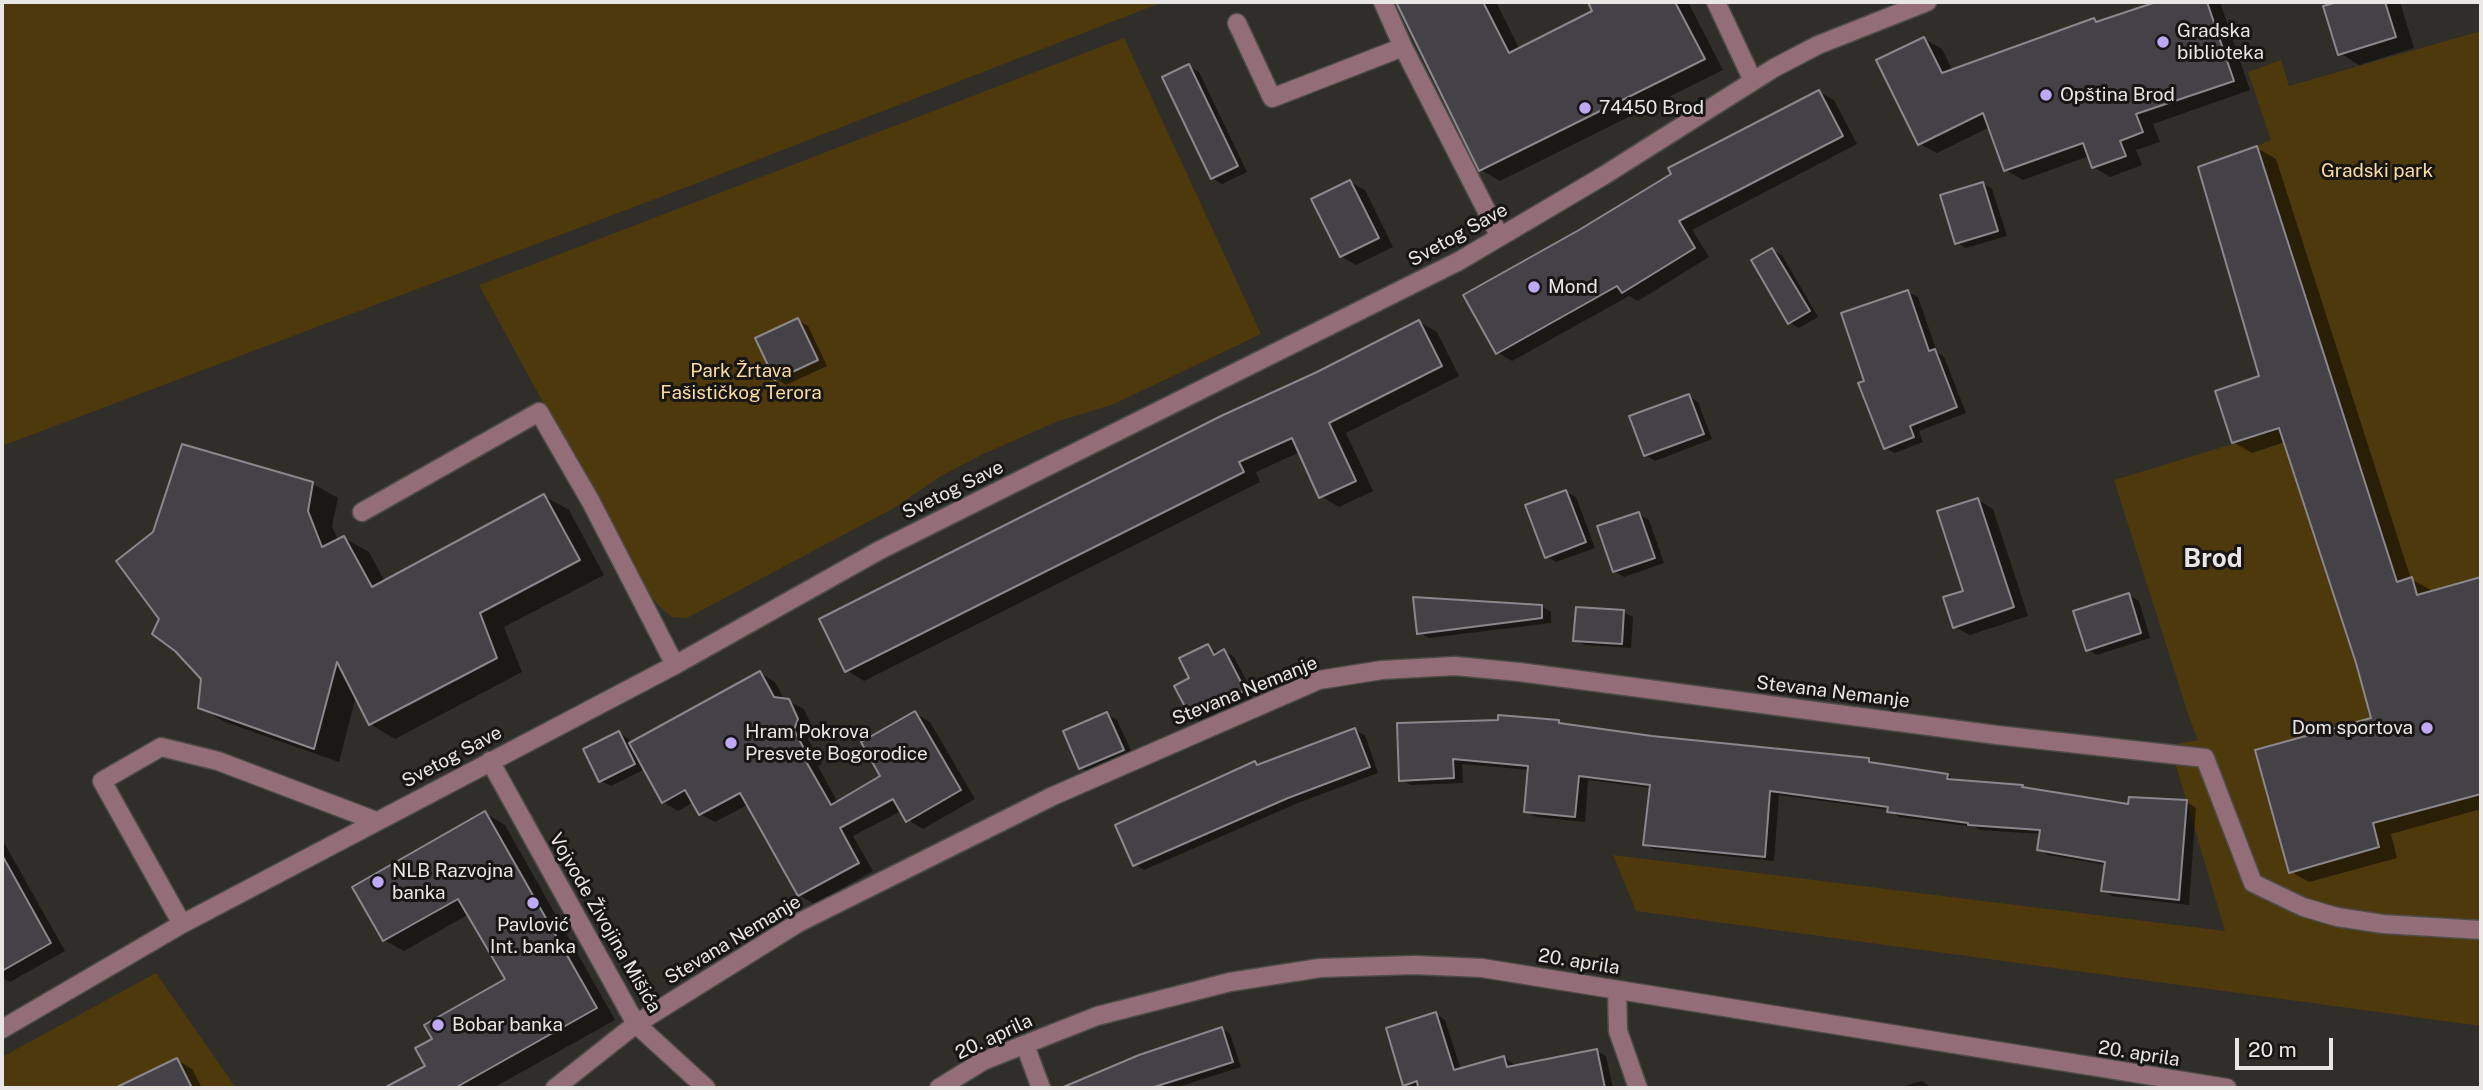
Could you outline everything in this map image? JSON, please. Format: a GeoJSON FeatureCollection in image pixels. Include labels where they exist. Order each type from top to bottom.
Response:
{"type":"FeatureCollection","features":[{"type":"Feature","properties":{"kind":"street"},"geometry":{"type":"LineString","coordinates":[[1383,2],[1500,237]]}},
{"type":"Feature","properties":{"kind":"street"},"geometry":{"type":"LineString","coordinates":[[1716,2],[1753,81]]}},
{"type":"Feature","properties":{"kind":"street","name":"Svetog Save"},"geometry":{"type":"LineString","coordinates":[[2,1029],[182,924],[675,665],[880,550],[1434,273],[1603,176],[1753,81],[1818,45],[1927,2]]}},
{"type":"Feature","properties":{"kind":"street"},"geometry":{"type":"LineString","coordinates":[[1237,23],[1272,98],[1404,47]]}},
{"type":"Feature","properties":{"kind":"street"},"geometry":{"type":"LineString","coordinates":[[362,512],[539,412],[591,502],[675,665]]}},
{"type":"Feature","properties":{"kind":"street","name":"Stevana Nemanje"},"geometry":{"type":"LineString","coordinates":[[555,1088],[636,1024],[798,923],[1053,796],[1319,680],[1382,670],[1455,666],[1519,672],[1997,735],[2204,758],[2253,883],[2303,907],[2337,917],[2481,930]]}},
{"type":"Feature","properties":{"kind":"street"},"geometry":{"type":"LineString","coordinates":[[182,924],[102,781],[161,747],[218,761],[376,821]]}},
{"type":"Feature","properties":{"kind":"street","name":"Vojvode Živojina Mišića"},"geometry":{"type":"LineString","coordinates":[[490,761],[636,1024],[706,1088]]}},
{"type":"Feature","properties":{"kind":"street","name":"20. aprila"},"geometry":{"type":"LineString","coordinates":[[939,1088],[984,1061],[1097,1016],[1230,982],[1320,968],[1414,965],[1482,968],[2227,1088]]}},
{"type":"Feature","properties":{"kind":"street"},"geometry":{"type":"LineString","coordinates":[[1618,990],[1618,1031],[1637,1088]]}},
{"type":"Feature","properties":{"kind":"street"},"geometry":{"type":"LineString","coordinates":[[1025,1045],[1041,1088]]}},
{"type":"Feature","properties":{"kind":"green space"},"geometry":{"type":"Polygon","coordinates":[[[2,2],[1163,2],[708,179],[2,446],[2,2]]]}},
{"type":"Feature","properties":{"kind":"green space","name":"Gradski park"},"geometry":{"type":"Polygon","coordinates":[[[2481,31],[2481,1026],[1636,911],[1613,855],[2225,931],[2170,745],[2198,740],[2114,480],[2279,430],[2355,663],[2415,647],[2397,582],[2257,146],[2271,140],[2248,72],[2281,60],[2289,86],[2481,31]]]}},
{"type":"Feature","properties":{"kind":"green space","name":"Park Žrtava Fašističkog Terora"},"geometry":{"type":"Polygon","coordinates":[[[1124,38],[1261,334],[1114,404],[1056,422],[983,454],[941,476],[894,508],[687,618],[672,617],[646,591],[479,285],[1124,38]]]}},
{"type":"Feature","properties":{"kind":"green space"},"geometry":{"type":"Polygon","coordinates":[[[156,973],[236,1088],[2,1088],[2,1057],[156,973]]]}},
{"type":"Feature","properties":{"kind":"building"},"geometry":{"type":"Polygon","coordinates":[[[1396,2],[1483,2],[1509,53],[1592,11],[1588,2],[1675,2],[1705,59],[1479,171],[1396,2]]]}},
{"type":"Feature","properties":{"kind":"building"},"geometry":{"type":"Polygon","coordinates":[[[2156,2],[2207,2],[2234,81],[2136,114],[2143,132],[2120,141],[2126,156],[2092,168],[2083,143],[2004,171],[1983,113],[1918,145],[1876,60],[1924,37],[1942,73],[2094,18],[2096,22],[2156,2]]]}},
{"type":"Feature","properties":{"kind":"building"},"geometry":{"type":"Polygon","coordinates":[[[2338,2],[2385,2],[2396,37],[2338,55],[2323,6],[2338,2]]]}},
{"type":"Feature","properties":{"kind":"building"},"geometry":{"type":"Polygon","coordinates":[[[1189,64],[1238,166],[1211,179],[1162,77],[1189,64]]]}},
{"type":"Feature","properties":{"kind":"building"},"geometry":{"type":"Polygon","coordinates":[[[1819,90],[1843,136],[1679,221],[1695,248],[1622,293],[1617,286],[1496,354],[1463,295],[1579,230],[1671,174],[1668,168],[1819,90]]]}},
{"type":"Feature","properties":{"kind":"building"},"geometry":{"type":"Polygon","coordinates":[[[2257,146],[2397,582],[2412,577],[2417,595],[2481,577],[2481,794],[2373,823],[2379,847],[2289,873],[2255,750],[2371,718],[2356,663],[2279,428],[2232,443],[2215,391],[2259,376],[2198,167],[2257,146]]]}},
{"type":"Feature","properties":{"kind":"building"},"geometry":{"type":"Polygon","coordinates":[[[1350,180],[1379,238],[1340,257],[1311,199],[1350,180]]]}},
{"type":"Feature","properties":{"kind":"building"},"geometry":{"type":"Polygon","coordinates":[[[1983,182],[1998,231],[1955,244],[1940,195],[1983,182]]]}},
{"type":"Feature","properties":{"kind":"building"},"geometry":{"type":"Polygon","coordinates":[[[1772,248],[1810,311],[1788,324],[1751,260],[1772,248]]]}},
{"type":"Feature","properties":{"kind":"building"},"geometry":{"type":"Polygon","coordinates":[[[1908,290],[1929,351],[1935,349],[1957,407],[1910,426],[1914,437],[1884,449],[1858,383],[1864,381],[1841,313],[1908,290]]]}},
{"type":"Feature","properties":{"kind":"building"},"geometry":{"type":"Polygon","coordinates":[[[798,318],[818,360],[775,380],[755,338],[798,318]]]}},
{"type":"Feature","properties":{"kind":"building"},"geometry":{"type":"Polygon","coordinates":[[[1419,320],[1442,366],[1329,423],[1356,481],[1319,498],[1292,438],[1239,462],[1244,472],[845,672],[819,619],[1221,416],[1317,372],[1419,320]]]}},
{"type":"Feature","properties":{"kind":"building"},"geometry":{"type":"Polygon","coordinates":[[[1689,394],[1704,434],[1644,456],[1629,416],[1689,394]]]}},
{"type":"Feature","properties":{"kind":"building"},"geometry":{"type":"Polygon","coordinates":[[[182,444],[313,482],[308,511],[322,547],[344,536],[372,587],[544,494],[580,560],[480,613],[497,658],[369,725],[337,662],[314,749],[198,708],[201,679],[175,651],[152,634],[159,619],[116,561],[153,532],[182,444]]]}},
{"type":"Feature","properties":{"kind":"building"},"geometry":{"type":"Polygon","coordinates":[[[1566,490],[1586,542],[1545,558],[1525,505],[1566,490]]]}},
{"type":"Feature","properties":{"kind":"building"},"geometry":{"type":"Polygon","coordinates":[[[1978,498],[2014,607],[1953,628],[1943,597],[1963,591],[1937,511],[1978,498]]]}},
{"type":"Feature","properties":{"kind":"building"},"geometry":{"type":"Polygon","coordinates":[[[1639,512],[1655,558],[1613,572],[1597,526],[1639,512]]]}},
{"type":"Feature","properties":{"kind":"building"},"geometry":{"type":"Polygon","coordinates":[[[2129,593],[2141,633],[2086,651],[2073,611],[2129,593]]]}},
{"type":"Feature","properties":{"kind":"building"},"geometry":{"type":"Polygon","coordinates":[[[1413,597],[1542,605],[1542,618],[1417,634],[1413,597]]]}},
{"type":"Feature","properties":{"kind":"building"},"geometry":{"type":"Polygon","coordinates":[[[1576,607],[1624,610],[1622,644],[1573,641],[1576,607]]]}},
{"type":"Feature","properties":{"kind":"building"},"geometry":{"type":"Polygon","coordinates":[[[1208,644],[1214,655],[1224,649],[1245,690],[1191,718],[1174,686],[1189,678],[1179,658],[1208,644]]]}},
{"type":"Feature","properties":{"kind":"building"},"geometry":{"type":"Polygon","coordinates":[[[760,671],[774,697],[789,699],[798,719],[794,730],[808,756],[804,758],[831,805],[880,776],[861,742],[915,711],[961,790],[906,822],[893,799],[840,828],[859,863],[798,896],[740,793],[699,815],[685,790],[662,803],[629,743],[760,671]]]}},
{"type":"Feature","properties":{"kind":"building"},"geometry":{"type":"Polygon","coordinates":[[[1107,712],[1124,750],[1079,769],[1063,731],[1107,712]]]}},
{"type":"Feature","properties":{"kind":"building"},"geometry":{"type":"Polygon","coordinates":[[[1498,715],[1559,720],[1559,723],[1652,736],[1869,758],[1869,762],[1948,774],[1947,779],[2023,785],[2022,787],[2128,804],[2129,797],[2187,800],[2179,900],[2101,891],[2105,862],[2037,850],[2040,830],[1968,825],[1887,812],[1888,807],[1770,791],[1765,857],[1643,845],[1650,785],[1579,776],[1575,817],[1524,812],[1528,766],[1453,759],[1454,778],[1399,781],[1397,723],[1498,720],[1498,715]]]}},
{"type":"Feature","properties":{"kind":"building"},"geometry":{"type":"Polygon","coordinates":[[[1355,728],[1370,767],[1288,798],[1133,866],[1115,825],[1255,761],[1257,765],[1355,728]]]}},
{"type":"Feature","properties":{"kind":"building"},"geometry":{"type":"Polygon","coordinates":[[[619,731],[635,764],[599,782],[583,749],[619,731]]]}},
{"type":"Feature","properties":{"kind":"building"},"geometry":{"type":"Polygon","coordinates":[[[485,811],[597,1008],[455,1088],[384,1088],[425,1066],[415,1048],[432,1039],[424,1025],[505,979],[458,899],[383,941],[352,887],[485,811]]]}},
{"type":"Feature","properties":{"kind":"building"},"geometry":{"type":"Polygon","coordinates":[[[2,855],[51,943],[2,971],[2,855]]]}},
{"type":"Feature","properties":{"kind":"building"},"geometry":{"type":"Polygon","coordinates":[[[1436,1012],[1454,1070],[1504,1056],[1507,1067],[1597,1049],[1605,1088],[1418,1088],[1417,1081],[1403,1086],[1386,1028],[1436,1012]]]}},
{"type":"Feature","properties":{"kind":"building"},"geometry":{"type":"Polygon","coordinates":[[[1222,1027],[1233,1062],[1151,1088],[1061,1088],[1139,1055],[1222,1027]]]}},
{"type":"Feature","properties":{"kind":"building"},"geometry":{"type":"Polygon","coordinates":[[[177,1058],[192,1088],[115,1088],[177,1058]]]}},
{"type":"Feature","properties":{"kind":"place","name":"Gradska biblioteka"},"geometry":{"type":"Point","coordinates":[2163,42]}},
{"type":"Feature","properties":{"kind":"place","name":"Opština Brod"},"geometry":{"type":"Point","coordinates":[2046,95]}},
{"type":"Feature","properties":{"kind":"place","name":"74450 Brod"},"geometry":{"type":"Point","coordinates":[1585,108]}},
{"type":"Feature","properties":{"kind":"place","name":"Mond"},"geometry":{"type":"Point","coordinates":[1534,287]}},
{"type":"Feature","properties":{"kind":"place","name":"Dom sportova"},"geometry":{"type":"Point","coordinates":[2427,728]}},
{"type":"Feature","properties":{"kind":"place","name":"Hram Pokrova Presvete Bogorodice"},"geometry":{"type":"Point","coordinates":[731,743]}},
{"type":"Feature","properties":{"kind":"place","name":"NLB Razvojna banka"},"geometry":{"type":"Point","coordinates":[378,882]}},
{"type":"Feature","properties":{"kind":"place","name":"Pavlović Int. banka"},"geometry":{"type":"Point","coordinates":[533,903]}},
{"type":"Feature","properties":{"kind":"place","name":"Bobar banka"},"geometry":{"type":"Point","coordinates":[438,1025]}},
{"type":"Feature","properties":{"kind":"district","name":"Brod"},"geometry":{"type":"Point","coordinates":[2213,559]}}]}
